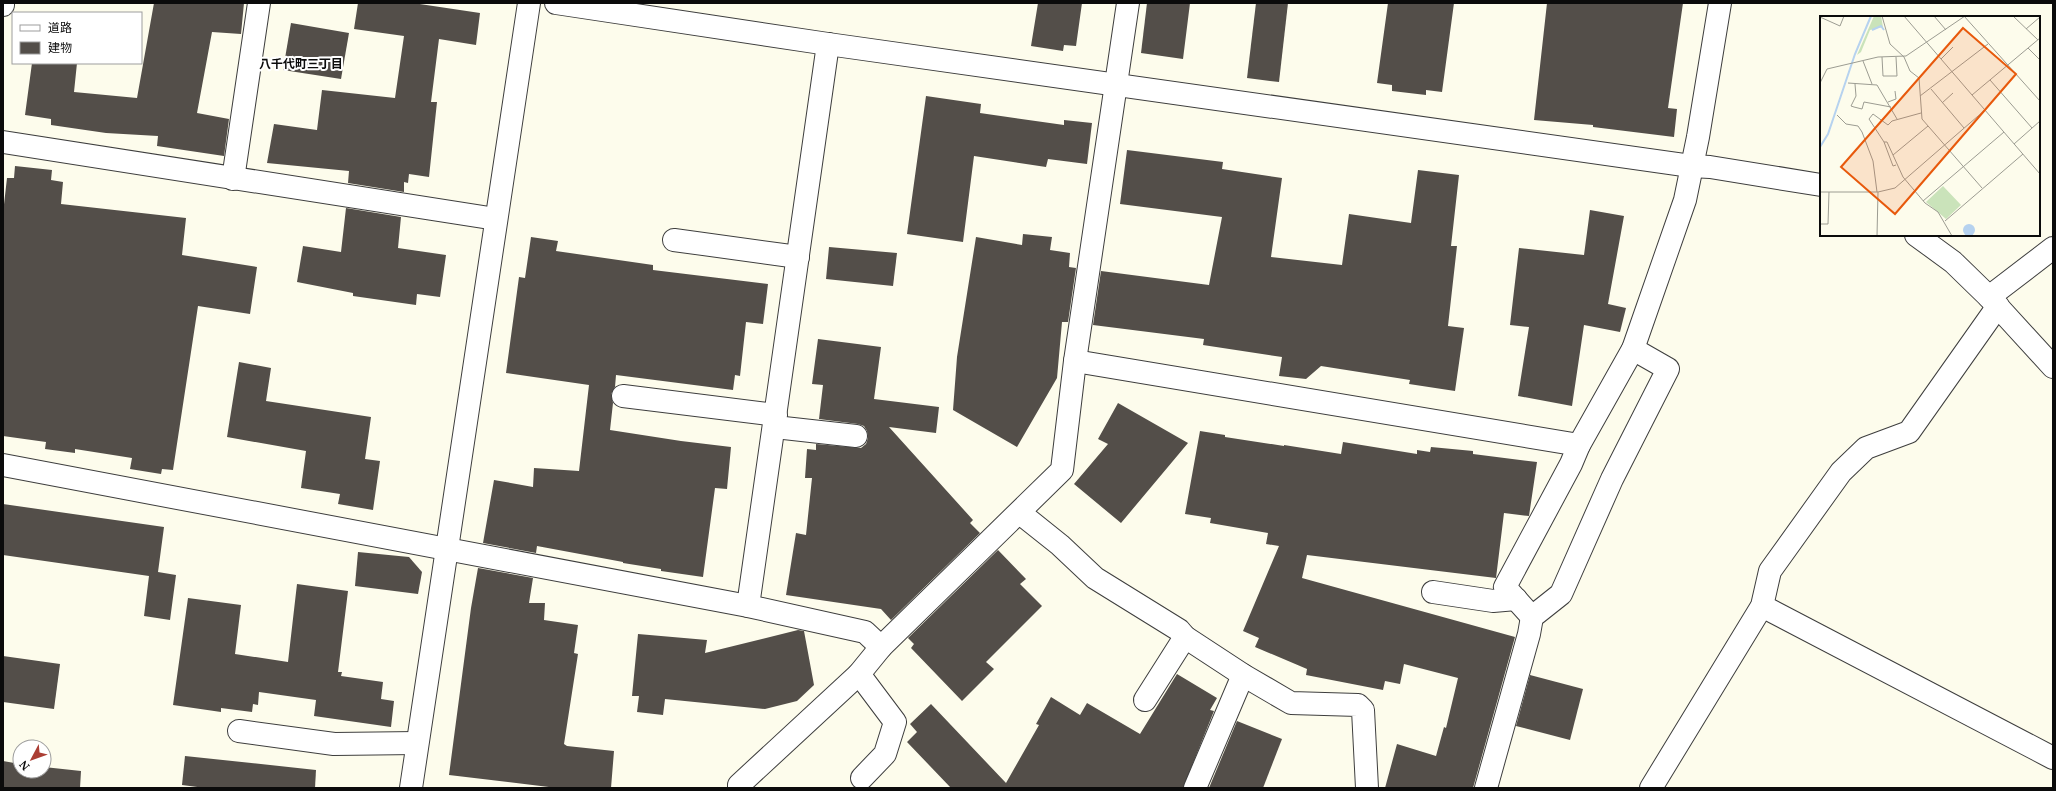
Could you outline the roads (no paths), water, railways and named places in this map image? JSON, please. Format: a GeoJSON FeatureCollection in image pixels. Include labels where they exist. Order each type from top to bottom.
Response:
{"type":"FeatureCollection","features":[{"type":"Feature","properties":{"kind":"street"},"geometry":{"type":"LineString","coordinates":[[233,179],[259,3]]}},
{"type":"Feature","properties":{"kind":"street"},"geometry":{"type":"LineString","coordinates":[[411,788],[529,3]]}},
{"type":"Feature","properties":{"kind":"street"},"geometry":{"type":"LineString","coordinates":[[556,3],[1116,85],[1691,166],[1710,167],[1820,185]]}},
{"type":"Feature","properties":{"kind":"street"},"geometry":{"type":"LineString","coordinates":[[739,788],[739,786],[859,674],[881,647],[1020,513],[1062,470],[1075,361],[1128,3]]}},
{"type":"Feature","properties":{"kind":"street"},"geometry":{"type":"LineString","coordinates":[[1532,617],[1505,587],[1571,464],[1579,445],[1633,348],[1685,200],[1720,3]]}},
{"type":"Feature","properties":{"kind":"street"},"geometry":{"type":"LineString","coordinates":[[748,606],[776,421],[828,44]]}},
{"type":"Feature","properties":{"kind":"street"},"geometry":{"type":"LineString","coordinates":[[3,142],[496,219]]}},
{"type":"Feature","properties":{"kind":"street"},"geometry":{"type":"LineString","coordinates":[[1917,236],[1953,262],[1993,302],[2053,367]]}},
{"type":"Feature","properties":{"kind":"street"},"geometry":{"type":"LineString","coordinates":[[674,240],[798,257]]}},
{"type":"Feature","properties":{"kind":"street"},"geometry":{"type":"LineString","coordinates":[[1651,788],[1762,606],[1770,571],[1841,472],[1866,448],[1909,432],[1993,302],[2053,248]]}},
{"type":"Feature","properties":{"kind":"street"},"geometry":{"type":"LineString","coordinates":[[1486,788],[1529,634],[1532,617],[1561,594],[1612,479],[1668,369],[1633,348]]}},
{"type":"Feature","properties":{"kind":"street"},"geometry":{"type":"LineString","coordinates":[[1075,361],[1579,445]]}},
{"type":"Feature","properties":{"kind":"street"},"geometry":{"type":"LineString","coordinates":[[623,396],[776,421],[856,436]]}},
{"type":"Feature","properties":{"kind":"street"},"geometry":{"type":"LineString","coordinates":[[3,465],[748,606],[865,632],[881,647]]}},
{"type":"Feature","properties":{"kind":"street"},"geometry":{"type":"LineString","coordinates":[[1020,513],[1060,544],[1096,578],[1179,630],[1185,637],[1243,675],[1291,703],[1358,705],[1363,710],[1368,788]]}},
{"type":"Feature","properties":{"kind":"street"},"geometry":{"type":"LineString","coordinates":[[1433,592],[1493,601],[1516,599]]}},
{"type":"Feature","properties":{"kind":"street"},"geometry":{"type":"LineString","coordinates":[[1762,606],[2053,758]]}},
{"type":"Feature","properties":{"kind":"street"},"geometry":{"type":"LineString","coordinates":[[1144,700],[1185,637]]}},
{"type":"Feature","properties":{"kind":"street"},"geometry":{"type":"LineString","coordinates":[[859,674],[895,722],[884,754],[862,778]]}},
{"type":"Feature","properties":{"kind":"street"},"geometry":{"type":"LineString","coordinates":[[1195,788],[1243,675]]}},
{"type":"Feature","properties":{"kind":"street"},"geometry":{"type":"LineString","coordinates":[[239,730],[334,744],[417,743]]}},
{"type":"Feature","properties":{"kind":"district","name":"八千代町三丁目"},"geometry":{"type":"Point","coordinates":[301,64]}}]}
